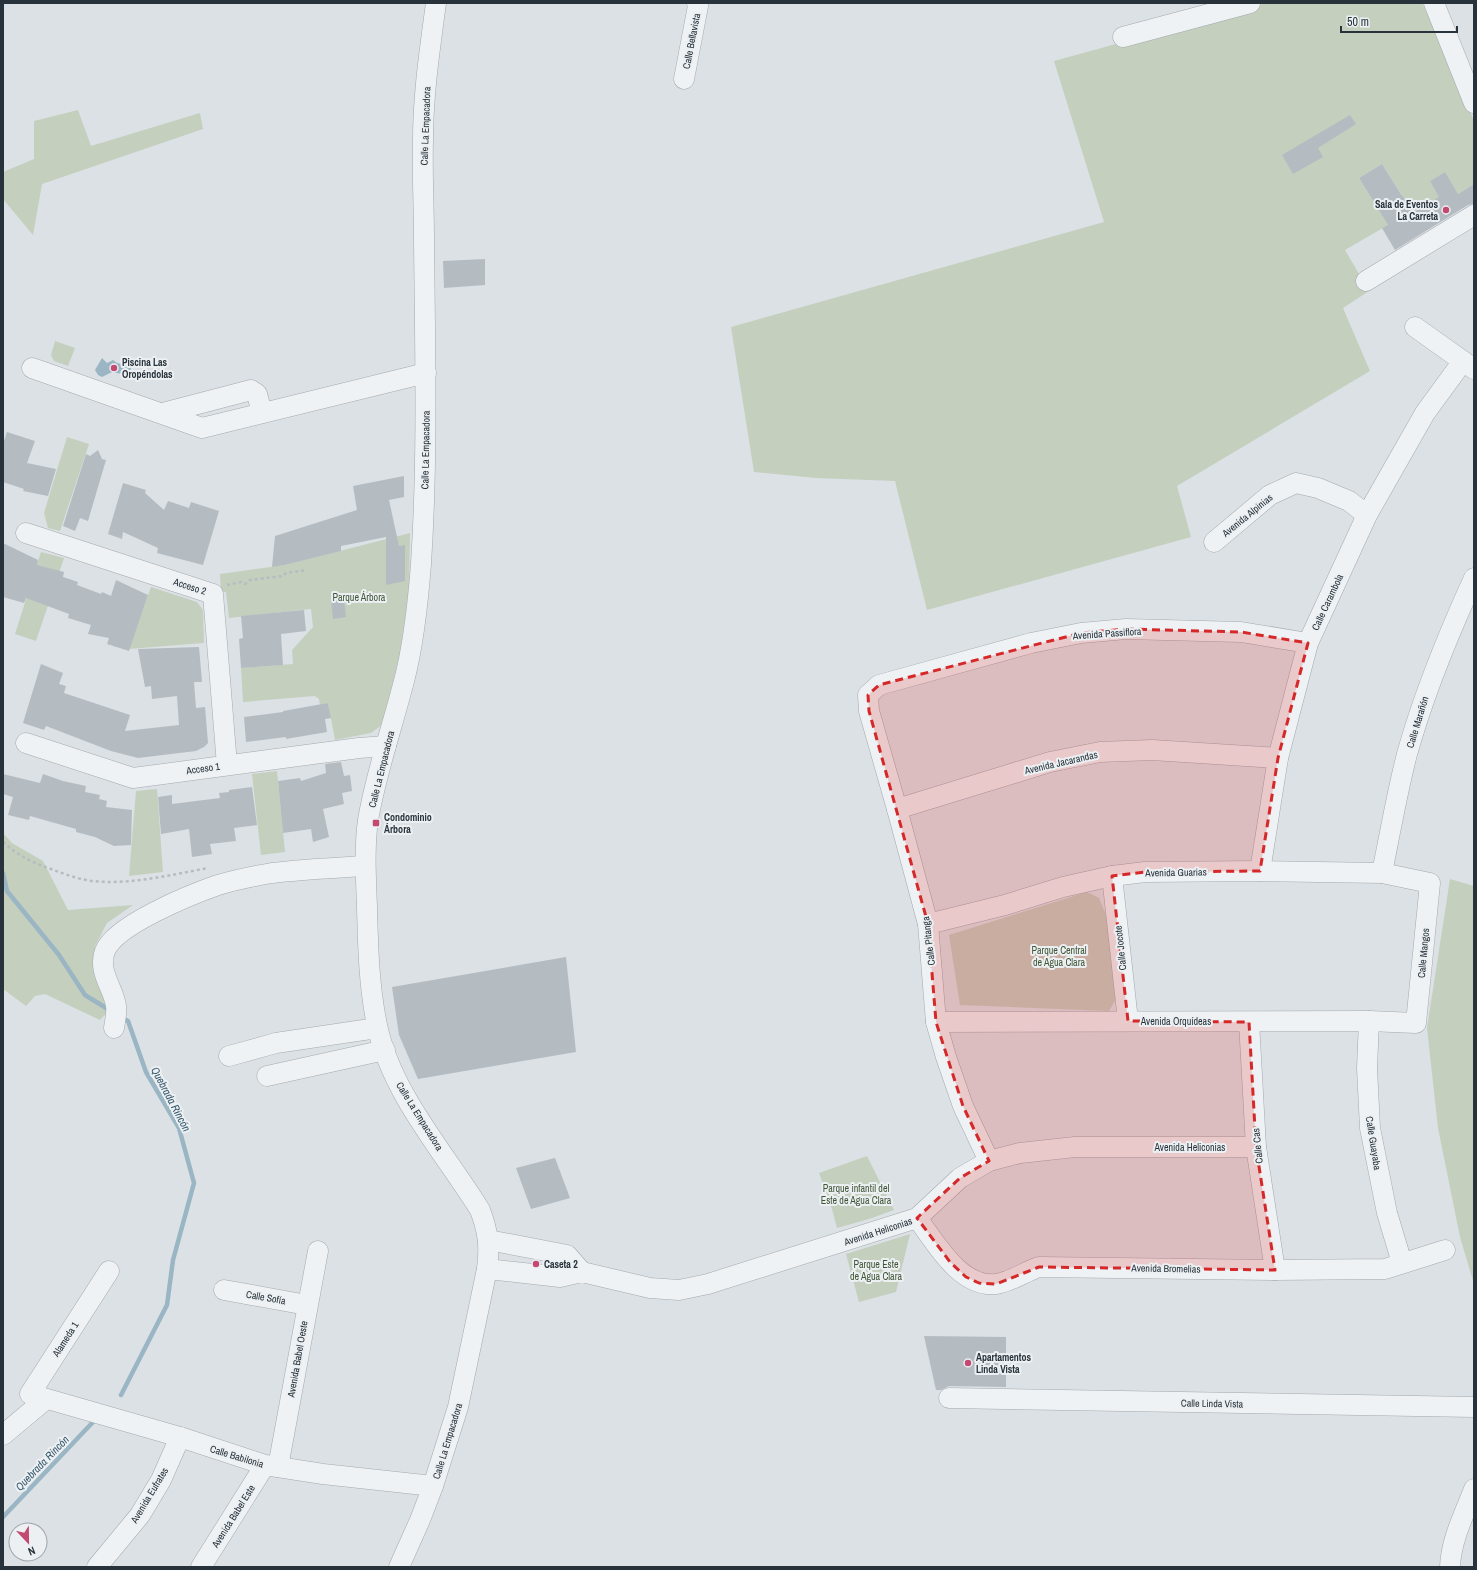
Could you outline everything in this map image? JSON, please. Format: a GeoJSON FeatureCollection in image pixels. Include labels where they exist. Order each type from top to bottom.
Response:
{"type":"FeatureCollection","features":[{"type":"Feature","properties":{"kind":"street","name":"Calle La Empacadora"},"geometry":{"type":"LineString","coordinates":[[399,1567],[433,1486],[458,1407],[487,1269],[488,1240],[486,1226],[480,1210],[414,1110],[394,1072],[385,1050],[378,1028],[372,995],[365,866],[366,837],[369,817],[404,680],[411,647],[417,604],[423,525],[426,373],[423,138],[428,61],[436,3]]}},
{"type":"Feature","properties":{"kind":"street","name":"Calle Bellavista"},"geometry":{"type":"LineString","coordinates":[[684,79],[698,6],[697,3]]}},
{"type":"Feature","properties":{"kind":"street"},"geometry":{"type":"LineString","coordinates":[[1123,37],[1250,3]]}},
{"type":"Feature","properties":{"kind":"street"},"geometry":{"type":"LineString","coordinates":[[1434,3],[1474,103]]}},
{"type":"Feature","properties":{"kind":"street"},"geometry":{"type":"LineString","coordinates":[[1366,281],[1474,215]]}},
{"type":"Feature","properties":{"kind":"street"},"geometry":{"type":"LineString","coordinates":[[1415,327],[1468,365]]}},
{"type":"Feature","properties":{"kind":"street","name":"Calle Carambola"},"geometry":{"type":"LineString","coordinates":[[1260,870],[1278,758],[1308,643],[1367,515],[1425,413],[1468,365]]}},
{"type":"Feature","properties":{"kind":"street"},"geometry":{"type":"LineString","coordinates":[[32,368],[202,428],[426,373]]}},
{"type":"Feature","properties":{"kind":"street","name":"Avenida Alpinias"},"geometry":{"type":"LineString","coordinates":[[1214,542],[1270,495],[1296,483],[1318,488],[1349,501],[1367,515]]}},
{"type":"Feature","properties":{"kind":"street","name":"Acceso 2"},"geometry":{"type":"LineString","coordinates":[[26,533],[212,594],[227,765]]}},
{"type":"Feature","properties":{"kind":"street","name":"Calle Marañón"},"geometry":{"type":"LineString","coordinates":[[1382,873],[1407,755],[1422,706],[1457,616],[1474,578]]}},
{"type":"Feature","properties":{"kind":"street","name":"Avenida Passiflora"},"geometry":{"type":"LineString","coordinates":[[868,695],[879,685],[1031,643],[1082,633],[1126,629],[1241,632],[1308,643]]}},
{"type":"Feature","properties":{"kind":"street","name":"Calle Pitanga"},"geometry":{"type":"LineString","coordinates":[[868,695],[869,712],[928,924],[936,1022],[946,1056],[964,1106],[989,1161]]}},
{"type":"Feature","properties":{"kind":"street","name":"Acceso 1"},"geometry":{"type":"LineString","coordinates":[[26,743],[134,778],[359,748],[386,746]]}},
{"type":"Feature","properties":{"kind":"street","name":"Avenida Jacarandas"},"geometry":{"type":"LineString","coordinates":[[897,809],[1050,762],[1100,752],[1152,750],[1278,758]]}},
{"type":"Feature","properties":{"kind":"street"},"geometry":{"type":"LineString","coordinates":[[114,1028],[116,1006],[106,979],[103,960],[105,952],[114,938],[140,920],[170,905],[219,885],[271,873],[365,866]]}},
{"type":"Feature","properties":{"kind":"street","name":"Avenida Guarias"},"geometry":{"type":"LineString","coordinates":[[928,924],[1005,905],[1064,887],[1112,876],[1146,872],[1260,870],[1382,873],[1430,883]]}},
{"type":"Feature","properties":{"kind":"street","name":"Calle Jocote"},"geometry":{"type":"LineString","coordinates":[[1112,876],[1128,1021]]}},
{"type":"Feature","properties":{"kind":"street","name":"Calle Mangos"},"geometry":{"type":"LineString","coordinates":[[1416,1023],[1430,883]]}},
{"type":"Feature","properties":{"kind":"street","name":"Avenida Orquídeas"},"geometry":{"type":"LineString","coordinates":[[936,1022],[1369,1021],[1416,1023]]}},
{"type":"Feature","properties":{"kind":"street","name":"Calle Guayaba"},"geometry":{"type":"LineString","coordinates":[[1369,1021],[1367,1068],[1370,1128],[1387,1213],[1402,1263]]}},
{"type":"Feature","properties":{"kind":"street","name":"Calle Cas"},"geometry":{"type":"LineString","coordinates":[[1249,1022],[1256,1147],[1275,1270]]}},
{"type":"Feature","properties":{"kind":"street"},"geometry":{"type":"LineString","coordinates":[[228,1056],[276,1043],[378,1028]]}},
{"type":"Feature","properties":{"kind":"street"},"geometry":{"type":"LineString","coordinates":[[267,1076],[385,1050]]}},
{"type":"Feature","properties":{"kind":"street","name":"Avenida Heliconias"},"geometry":{"type":"LineString","coordinates":[[487,1269],[560,1277],[582,1272],[650,1288],[679,1290],[708,1284],[917,1218],[960,1178],[989,1161],[1020,1152],[1075,1147],[1256,1147]]}},
{"type":"Feature","properties":{"kind":"street","name":"Avenida Bromelias"},"geometry":{"type":"LineString","coordinates":[[917,1218],[950,1262],[966,1277],[979,1283],[996,1284],[1012,1279],[1026,1271],[1039,1267],[1275,1270],[1385,1269],[1445,1250]]}},
{"type":"Feature","properties":{"kind":"street"},"geometry":{"type":"LineString","coordinates":[[488,1240],[567,1255],[582,1272]]}},
{"type":"Feature","properties":{"kind":"street","name":"Avenida Babel Oeste"},"geometry":{"type":"LineString","coordinates":[[271,1466],[318,1251]]}},
{"type":"Feature","properties":{"kind":"street","name":"Alameda 1"},"geometry":{"type":"LineString","coordinates":[[46,1399],[30,1394],[109,1271]]}},
{"type":"Feature","properties":{"kind":"street","name":"Calle Sofía"},"geometry":{"type":"LineString","coordinates":[[224,1290],[307,1305]]}},
{"type":"Feature","properties":{"kind":"street","name":"Calle Linda Vista"},"geometry":{"type":"LineString","coordinates":[[949,1398],[1474,1408]]}},
{"type":"Feature","properties":{"kind":"street"},"geometry":{"type":"LineString","coordinates":[[3,1435],[46,1399]]}},
{"type":"Feature","properties":{"kind":"street","name":"Calle Babilonia"},"geometry":{"type":"LineString","coordinates":[[46,1399],[180,1437],[271,1466],[323,1474],[433,1486]]}},
{"type":"Feature","properties":{"kind":"street","name":"Avenida Eufrates"},"geometry":{"type":"LineString","coordinates":[[97,1567],[140,1515],[161,1480],[180,1437]]}},
{"type":"Feature","properties":{"kind":"street","name":"Avenida Babel Este"},"geometry":{"type":"LineString","coordinates":[[201,1567],[271,1466]]}},
{"type":"Feature","properties":{"kind":"street"},"geometry":{"type":"LineString","coordinates":[[1450,1567],[1453,1542],[1474,1489]]}},
{"type":"Feature","properties":{"kind":"path"},"geometry":{"type":"LineString","coordinates":[[220,586],[241,582],[245,584],[250,580],[283,576],[286,573],[307,570]]}},
{"type":"Feature","properties":{"kind":"path"},"geometry":{"type":"LineString","coordinates":[[3,842],[14,852],[36,864],[70,876],[92,881],[128,881],[212,868]]}},
{"type":"Feature","properties":{"kind":"highlighted area"},"geometry":{"type":"Polygon","coordinates":[[[1126,629],[1241,632],[1308,643],[1278,758],[1260,871],[1145,872],[1112,876],[1128,1021],[1249,1022],[1256,1147],[1275,1270],[1039,1267],[996,1284],[979,1283],[966,1277],[950,1262],[917,1218],[960,1178],[989,1161],[963,1106],[936,1022],[928,924],[869,711],[868,695],[879,685],[1081,633],[1126,629]]]}},
{"type":"Feature","properties":{"kind":"green space"},"geometry":{"type":"Polygon","coordinates":[[[1265,3],[1422,3],[1474,121],[1474,184],[1458,194],[1444,173],[1430,181],[1442,201],[1402,220],[1402,195],[1382,164],[1359,178],[1388,225],[1345,250],[1369,291],[1343,308],[1370,371],[1177,486],[1191,537],[927,610],[895,481],[816,478],[754,472],[731,327],[1104,222],[1054,61],[1265,3]]]}},
{"type":"Feature","properties":{"kind":"green space"},"geometry":{"type":"Polygon","coordinates":[[[78,110],[91,146],[200,113],[203,129],[42,184],[33,235],[3,199],[3,172],[34,159],[34,121],[78,110]]]}},
{"type":"Feature","properties":{"kind":"green space"},"geometry":{"type":"Polygon","coordinates":[[[55,341],[75,348],[68,366],[54,361],[51,355],[55,341]]]}},
{"type":"Feature","properties":{"kind":"green space"},"geometry":{"type":"Polygon","coordinates":[[[67,437],[89,444],[60,531],[48,528],[44,513],[67,437]]]}},
{"type":"Feature","properties":{"kind":"green space","name":"Parque Árbora"},"geometry":{"type":"Polygon","coordinates":[[[410,533],[409,592],[400,653],[383,724],[371,733],[335,740],[328,703],[320,705],[319,699],[315,696],[243,702],[241,668],[293,664],[292,650],[313,627],[311,609],[229,618],[226,592],[221,592],[220,574],[285,565],[410,533]]]}},
{"type":"Feature","properties":{"kind":"green space"},"geometry":{"type":"Polygon","coordinates":[[[41,552],[64,558],[36,641],[15,634],[41,552]]]}},
{"type":"Feature","properties":{"kind":"green space"},"geometry":{"type":"Polygon","coordinates":[[[151,587],[197,602],[203,610],[204,643],[129,649],[151,587]]]}},
{"type":"Feature","properties":{"kind":"green space"},"geometry":{"type":"Polygon","coordinates":[[[277,771],[285,852],[261,855],[252,774],[277,771]]]}},
{"type":"Feature","properties":{"kind":"green space"},"geometry":{"type":"Polygon","coordinates":[[[157,789],[163,872],[129,876],[136,791],[157,789]]]}},
{"type":"Feature","properties":{"kind":"green space"},"geometry":{"type":"Polygon","coordinates":[[[3,833],[12,843],[43,861],[68,910],[133,905],[107,923],[95,946],[96,973],[114,1005],[100,1020],[45,994],[35,996],[26,1006],[3,989],[3,833]]]}},
{"type":"Feature","properties":{"kind":"green space"},"geometry":{"type":"Polygon","coordinates":[[[1450,879],[1474,886],[1474,1284],[1460,1237],[1438,1128],[1427,1028],[1450,879]]]}},
{"type":"Feature","properties":{"kind":"green space","name":"Parque Central de Agua Clara"},"geometry":{"type":"Polygon","coordinates":[[[1087,892],[1099,898],[1106,915],[1117,997],[1109,1011],[960,1005],[949,935],[1087,892]]]}},
{"type":"Feature","properties":{"kind":"green space","name":"Parque infantil del Este de Agua Clara"},"geometry":{"type":"Polygon","coordinates":[[[867,1156],[894,1210],[837,1228],[819,1173],[867,1156]]]}},
{"type":"Feature","properties":{"kind":"green space","name":"Parque Este de Agua Clara"},"geometry":{"type":"Polygon","coordinates":[[[910,1234],[896,1292],[859,1302],[846,1254],[910,1234]]]}},
{"type":"Feature","properties":{"kind":"water","name":"Piscina Las Oropéndolas"},"geometry":{"type":"Polygon","coordinates":[[[102,358],[107,363],[113,360],[117,363],[130,366],[131,369],[127,373],[125,372],[122,374],[112,372],[102,377],[98,375],[95,370],[102,358]]]}},
{"type":"Feature","properties":{"kind":"building"},"geometry":{"type":"Polygon","coordinates":[[[1350,115],[1356,124],[1318,148],[1323,157],[1293,174],[1282,155],[1350,115]]]}},
{"type":"Feature","properties":{"kind":"building","name":"Sala de Eventos La Carreta"},"geometry":{"type":"Polygon","coordinates":[[[1382,164],[1413,213],[1439,197],[1430,181],[1445,172],[1458,194],[1474,184],[1474,204],[1468,205],[1395,250],[1382,228],[1388,225],[1359,178],[1382,164]]]}},
{"type":"Feature","properties":{"kind":"building"},"geometry":{"type":"Polygon","coordinates":[[[485,259],[485,285],[444,288],[443,261],[485,259]]]}},
{"type":"Feature","properties":{"kind":"building"},"geometry":{"type":"Polygon","coordinates":[[[7,432],[35,441],[27,463],[56,469],[48,496],[23,491],[24,489],[3,482],[3,444],[7,432]]]}},
{"type":"Feature","properties":{"kind":"building"},"geometry":{"type":"Polygon","coordinates":[[[98,450],[102,459],[106,460],[88,521],[80,518],[75,531],[63,526],[86,454],[90,456],[98,450]]]}},
{"type":"Feature","properties":{"kind":"building"},"geometry":{"type":"Polygon","coordinates":[[[404,476],[404,497],[389,500],[399,546],[405,545],[405,581],[386,585],[386,537],[341,546],[341,551],[272,567],[275,536],[357,510],[353,486],[404,476]]]}},
{"type":"Feature","properties":{"kind":"building"},"geometry":{"type":"Polygon","coordinates":[[[123,483],[146,490],[145,493],[164,510],[168,501],[189,508],[191,502],[219,511],[203,565],[157,553],[158,548],[123,532],[122,539],[108,534],[123,483]]]}},
{"type":"Feature","properties":{"kind":"building"},"geometry":{"type":"Polygon","coordinates":[[[3,543],[38,560],[37,565],[64,572],[63,577],[78,582],[77,585],[101,594],[102,592],[111,596],[116,580],[148,595],[129,651],[107,644],[109,638],[88,634],[91,625],[68,618],[69,614],[26,598],[24,603],[3,597],[3,543]]]}},
{"type":"Feature","properties":{"kind":"building"},"geometry":{"type":"Polygon","coordinates":[[[331,600],[344,600],[346,617],[333,619],[331,600]]]}},
{"type":"Feature","properties":{"kind":"building"},"geometry":{"type":"Polygon","coordinates":[[[304,610],[306,631],[281,634],[283,665],[241,668],[239,639],[243,638],[241,616],[304,610]]]}},
{"type":"Feature","properties":{"kind":"building"},"geometry":{"type":"Polygon","coordinates":[[[199,647],[202,682],[194,682],[196,708],[205,707],[208,743],[196,751],[138,758],[111,751],[46,726],[44,730],[23,723],[41,664],[63,673],[59,684],[66,686],[64,693],[130,715],[125,731],[179,725],[177,696],[152,699],[151,686],[145,687],[138,649],[199,647]]]}},
{"type":"Feature","properties":{"kind":"building"},"geometry":{"type":"Polygon","coordinates":[[[328,703],[331,718],[325,719],[327,732],[286,739],[286,737],[246,742],[244,717],[283,712],[328,703]]]}},
{"type":"Feature","properties":{"kind":"building"},"geometry":{"type":"Polygon","coordinates":[[[341,762],[344,776],[350,775],[352,791],[342,793],[344,804],[323,809],[329,837],[313,842],[311,829],[283,833],[278,781],[300,778],[301,781],[326,773],[325,764],[341,762]]]}},
{"type":"Feature","properties":{"kind":"building"},"geometry":{"type":"Polygon","coordinates":[[[3,774],[40,783],[43,774],[63,781],[86,786],[85,792],[100,795],[99,799],[107,801],[106,807],[132,810],[131,845],[114,846],[95,837],[76,832],[76,829],[30,816],[29,820],[8,815],[13,797],[3,794],[3,774]]]}},
{"type":"Feature","properties":{"kind":"building"},"geometry":{"type":"Polygon","coordinates":[[[252,787],[257,825],[234,828],[236,841],[210,844],[212,854],[192,857],[189,829],[161,834],[158,797],[172,795],[172,804],[220,798],[219,793],[252,787]]]}},
{"type":"Feature","properties":{"kind":"building"},"geometry":{"type":"Polygon","coordinates":[[[566,957],[576,1052],[418,1079],[399,1035],[392,987],[566,957]]]}},
{"type":"Feature","properties":{"kind":"building"},"geometry":{"type":"Polygon","coordinates":[[[555,1158],[570,1198],[531,1209],[516,1168],[555,1158]]]}},
{"type":"Feature","properties":{"kind":"building","name":"Apartamentos Linda Vista"},"geometry":{"type":"Polygon","coordinates":[[[924,1336],[1006,1337],[1006,1387],[949,1386],[941,1390],[936,1390],[924,1336]]]}},
{"type":"Feature","properties":{"kind":"waterway","name":"Quebrada Rincón"},"geometry":{"type":"LineString","coordinates":[[3,873],[7,891],[59,955],[85,995],[111,1011]]}},
{"type":"Feature","properties":{"kind":"waterway","name":"Quebrada Rincón"},"geometry":{"type":"LineString","coordinates":[[120,1017],[128,1021],[146,1072],[179,1128],[194,1183],[173,1260],[167,1305],[121,1395]]}},
{"type":"Feature","properties":{"kind":"waterway","name":"Quebrada Rincón"},"geometry":{"type":"LineString","coordinates":[[3,1517],[93,1422]]}},
{"type":"Feature","properties":{"kind":"place","name":"Sala de Eventos La Carreta"},"geometry":{"type":"Point","coordinates":[1446,210]}},
{"type":"Feature","properties":{"kind":"place","name":"Piscina Las Oropéndolas"},"geometry":{"type":"Point","coordinates":[114,368]}},
{"type":"Feature","properties":{"kind":"place","name":"Condominio Árbora"},"geometry":{"type":"Point","coordinates":[376,823]}},
{"type":"Feature","properties":{"kind":"place","name":"Caseta 2"},"geometry":{"type":"Point","coordinates":[536,1264]}},
{"type":"Feature","properties":{"kind":"place","name":"Apartamentos Linda Vista"},"geometry":{"type":"Point","coordinates":[968,1363]}}]}
